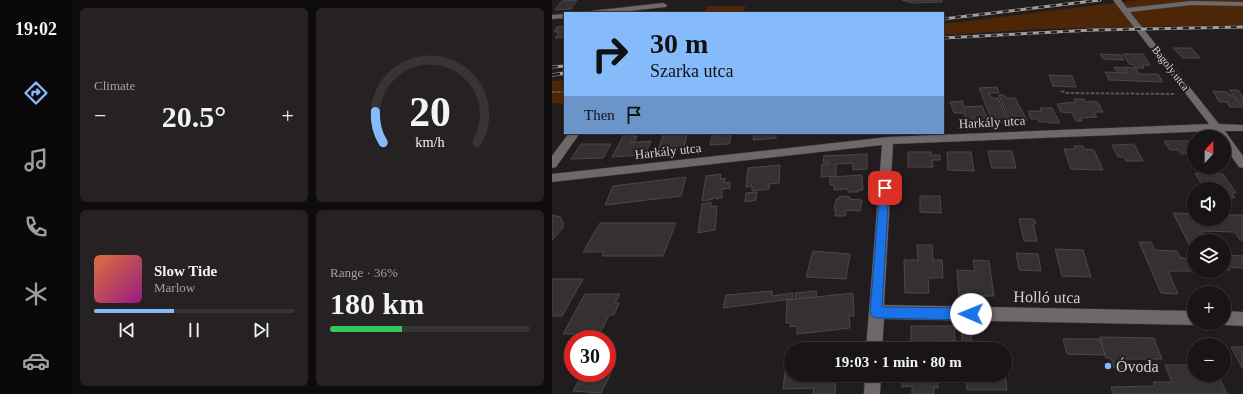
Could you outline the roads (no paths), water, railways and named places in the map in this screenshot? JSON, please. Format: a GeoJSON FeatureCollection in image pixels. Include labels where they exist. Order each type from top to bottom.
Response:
{"type":"FeatureCollection","features":[{"type":"Feature","properties":{"kind":"street","name":"Bagoly utca"},"geometry":{"type":"LineString","coordinates":[[1117,0],[1219,130]]}},
{"type":"Feature","properties":{"kind":"street"},"geometry":{"type":"LineString","coordinates":[[598,12],[665,2]]}},
{"type":"Feature","properties":{"kind":"street"},"geometry":{"type":"LineString","coordinates":[[658,12],[665,2]]}},
{"type":"Feature","properties":{"kind":"street"},"geometry":{"type":"LineString","coordinates":[[1125,10],[1191,3],[1243,4]]}},
{"type":"Feature","properties":{"kind":"street"},"geometry":{"type":"LineString","coordinates":[[552,18],[564,16]]}},
{"type":"Feature","properties":{"kind":"street","name":"Harkály utca"},"geometry":{"type":"LineString","coordinates":[[552,178],[888,141],[1217,127],[1243,128]]}},
{"type":"Feature","properties":{"kind":"street"},"geometry":{"type":"LineString","coordinates":[[552,164],[574,134]]}},
{"type":"Feature","properties":{"kind":"street"},"geometry":{"type":"LineString","coordinates":[[874,342],[888,141]]}},
{"type":"Feature","properties":{"kind":"street","name":"Bagoly utca"},"geometry":{"type":"LineString","coordinates":[[1231,147],[1243,164]]}},
{"type":"Feature","properties":{"kind":"street","name":"Holló utca"},"geometry":{"type":"LineString","coordinates":[[876,312],[1187,318]]}},
{"type":"Feature","properties":{"kind":"street"},"geometry":{"type":"LineString","coordinates":[[1231,318],[1243,319]]}},
{"type":"Feature","properties":{"kind":"street"},"geometry":{"type":"LineString","coordinates":[[872,394],[873,382]]}},
{"type":"Feature","properties":{"kind":"railway"},"geometry":{"type":"LineString","coordinates":[[944,19],[1100,0]]}},
{"type":"Feature","properties":{"kind":"railway"},"geometry":{"type":"LineString","coordinates":[[944,38],[1093,30],[1243,27]]}},
{"type":"Feature","properties":{"kind":"railway"},"geometry":{"type":"LineString","coordinates":[[552,67],[564,66]]}},
{"type":"Feature","properties":{"kind":"railway"},"geometry":{"type":"LineString","coordinates":[[552,75],[564,73]]}},
{"type":"Feature","properties":{"kind":"place","name":"Óvoda"},"geometry":{"type":"Point","coordinates":[1108,366]}}]}
